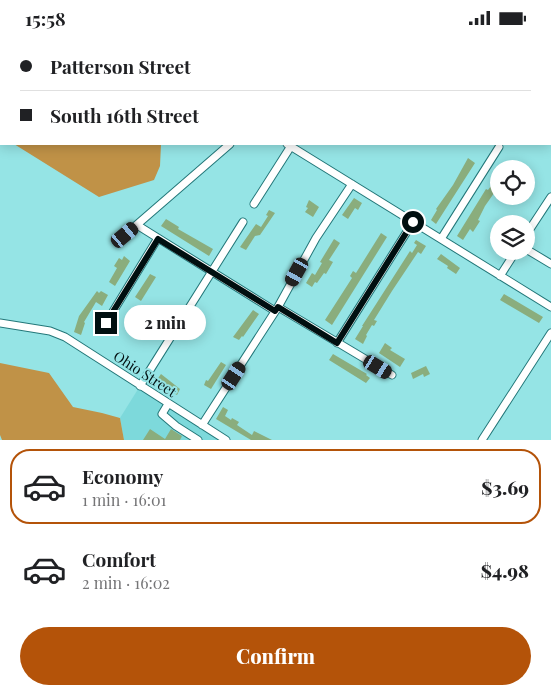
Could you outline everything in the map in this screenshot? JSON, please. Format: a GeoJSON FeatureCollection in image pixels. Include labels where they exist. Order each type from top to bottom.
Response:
{"type":"FeatureCollection","features":[{"type":"Feature","properties":{"kind":"street"},"geometry":{"type":"LineString","coordinates":[[125,235],[229,145]]}},
{"type":"Feature","properties":{"kind":"street"},"geometry":{"type":"LineString","coordinates":[[254,204],[289,145],[551,307]]}},
{"type":"Feature","properties":{"kind":"street"},"geometry":{"type":"LineString","coordinates":[[441,239],[499,147]]}},
{"type":"Feature","properties":{"kind":"street"},"geometry":{"type":"LineString","coordinates":[[202,425],[276,309],[316,237],[352,184]]}},
{"type":"Feature","properties":{"kind":"street"},"geometry":{"type":"LineString","coordinates":[[535,221],[551,197]]}},
{"type":"Feature","properties":{"kind":"street"},"geometry":{"type":"LineString","coordinates":[[140,386],[243,222]]}},
{"type":"Feature","properties":{"kind":"street"},"geometry":{"type":"LineString","coordinates":[[337,343],[413,222]]}},
{"type":"Feature","properties":{"kind":"street"},"geometry":{"type":"LineString","coordinates":[[137,225],[211,271],[392,375]]}},
{"type":"Feature","properties":{"kind":"street"},"geometry":{"type":"LineString","coordinates":[[99,329],[106,323],[158,239]]}},
{"type":"Feature","properties":{"kind":"street"},"geometry":{"type":"LineString","coordinates":[[535,255],[551,265]]}},
{"type":"Feature","properties":{"kind":"street"},"geometry":{"type":"LineString","coordinates":[[500,276],[510,260]]}},
{"type":"Feature","properties":{"kind":"street","name":"Ohio Street"},"geometry":{"type":"LineString","coordinates":[[0,323],[50,331],[66,337],[226,440]]}},
{"type":"Feature","properties":{"kind":"street"},"geometry":{"type":"LineString","coordinates":[[482,440],[551,333]]}},
{"type":"Feature","properties":{"kind":"street"},"geometry":{"type":"LineString","coordinates":[[168,404],[162,414],[176,426],[198,440]]}},
{"type":"Feature","properties":{"kind":"shaded area"},"geometry":{"type":"Polygon","coordinates":[[[16,145],[161,145],[160,166],[154,180],[99,197],[16,145]]]}},
{"type":"Feature","properties":{"kind":"shaded area"},"geometry":{"type":"Polygon","coordinates":[[[0,363],[49,373],[73,407],[120,418],[124,440],[2,440],[0,435],[0,363]]]}},
{"type":"Feature","properties":{"kind":"shaded area"},"geometry":{"type":"Polygon","coordinates":[[[140,386],[226,440],[124,440],[120,418],[140,386]]]}},
{"type":"Feature","properties":{"kind":"building"},"geometry":{"type":"Polygon","coordinates":[[[468,158],[475,163],[436,224],[431,220],[436,209],[453,185],[468,158]]]}},
{"type":"Feature","properties":{"kind":"building"},"geometry":{"type":"Polygon","coordinates":[[[490,187],[490,199],[478,220],[480,221],[473,232],[470,229],[463,240],[457,236],[486,189],[488,190],[490,187]]]}},
{"type":"Feature","properties":{"kind":"building"},"geometry":{"type":"Polygon","coordinates":[[[354,198],[362,203],[358,210],[355,208],[348,219],[342,215],[354,198]]]}},
{"type":"Feature","properties":{"kind":"building"},"geometry":{"type":"Polygon","coordinates":[[[309,200],[319,207],[313,217],[305,212],[308,208],[306,207],[309,200]]]}},
{"type":"Feature","properties":{"kind":"building"},"geometry":{"type":"Polygon","coordinates":[[[269,210],[275,213],[260,235],[255,236],[246,250],[240,247],[256,224],[261,227],[268,216],[266,215],[269,210]]]}},
{"type":"Feature","properties":{"kind":"building"},"geometry":{"type":"Polygon","coordinates":[[[166,219],[179,227],[178,229],[213,249],[209,256],[161,226],[166,219]]]}},
{"type":"Feature","properties":{"kind":"building"},"geometry":{"type":"Polygon","coordinates":[[[381,233],[387,237],[332,325],[325,320],[352,278],[350,276],[353,271],[356,273],[381,233]]]}},
{"type":"Feature","properties":{"kind":"building"},"geometry":{"type":"Polygon","coordinates":[[[334,239],[340,243],[329,260],[333,262],[326,274],[324,273],[312,287],[306,283],[312,273],[315,275],[322,263],[320,262],[334,239]]]}},
{"type":"Feature","properties":{"kind":"building"},"geometry":{"type":"Polygon","coordinates":[[[416,240],[426,246],[421,254],[418,252],[392,291],[374,320],[377,321],[374,326],[372,325],[363,344],[355,339],[410,251],[412,253],[417,245],[414,243],[416,240]]]}},
{"type":"Feature","properties":{"kind":"building"},"geometry":{"type":"Polygon","coordinates":[[[441,254],[460,268],[456,274],[437,259],[441,254]]]}},
{"type":"Feature","properties":{"kind":"building"},"geometry":{"type":"Polygon","coordinates":[[[124,256],[130,261],[115,286],[109,282],[117,268],[114,266],[119,258],[122,260],[124,256]]]}},
{"type":"Feature","properties":{"kind":"building"},"geometry":{"type":"Polygon","coordinates":[[[150,274],[156,277],[141,301],[135,297],[150,274]]]}},
{"type":"Feature","properties":{"kind":"building"},"geometry":{"type":"Polygon","coordinates":[[[97,291],[108,295],[102,306],[96,302],[84,322],[81,335],[74,332],[79,316],[97,291]]]}},
{"type":"Feature","properties":{"kind":"building"},"geometry":{"type":"Polygon","coordinates":[[[504,294],[543,317],[539,323],[500,300],[504,294]]]}},
{"type":"Feature","properties":{"kind":"building"},"geometry":{"type":"Polygon","coordinates":[[[253,310],[259,314],[243,337],[239,340],[233,337],[253,310]]]}},
{"type":"Feature","properties":{"kind":"building"},"geometry":{"type":"Polygon","coordinates":[[[385,343],[392,348],[390,350],[405,359],[400,367],[379,353],[385,343]]]}},
{"type":"Feature","properties":{"kind":"building"},"geometry":{"type":"Polygon","coordinates":[[[333,354],[367,374],[370,378],[366,383],[329,360],[333,354]]]}},
{"type":"Feature","properties":{"kind":"building"},"geometry":{"type":"Polygon","coordinates":[[[221,362],[226,365],[211,389],[204,385],[221,362]]]}},
{"type":"Feature","properties":{"kind":"building"},"geometry":{"type":"Polygon","coordinates":[[[426,366],[430,374],[424,377],[423,374],[413,379],[411,373],[426,366]]]}},
{"type":"Feature","properties":{"kind":"building"},"geometry":{"type":"Polygon","coordinates":[[[161,374],[180,389],[177,395],[170,391],[171,388],[156,381],[161,374]]]}},
{"type":"Feature","properties":{"kind":"building"},"geometry":{"type":"Polygon","coordinates":[[[223,407],[228,410],[225,416],[239,422],[237,425],[252,435],[254,431],[272,440],[251,440],[216,419],[223,407]]]}},
{"type":"Feature","properties":{"kind":"building"},"geometry":{"type":"Polygon","coordinates":[[[150,429],[165,439],[171,429],[182,436],[180,440],[143,440],[150,429]]]}},
{"type":"Feature","properties":{"kind":"route"},"geometry":{"type":"LineString","coordinates":[[106,323],[158,239],[275,311],[278,307],[337,343],[413,222]]}}]}
